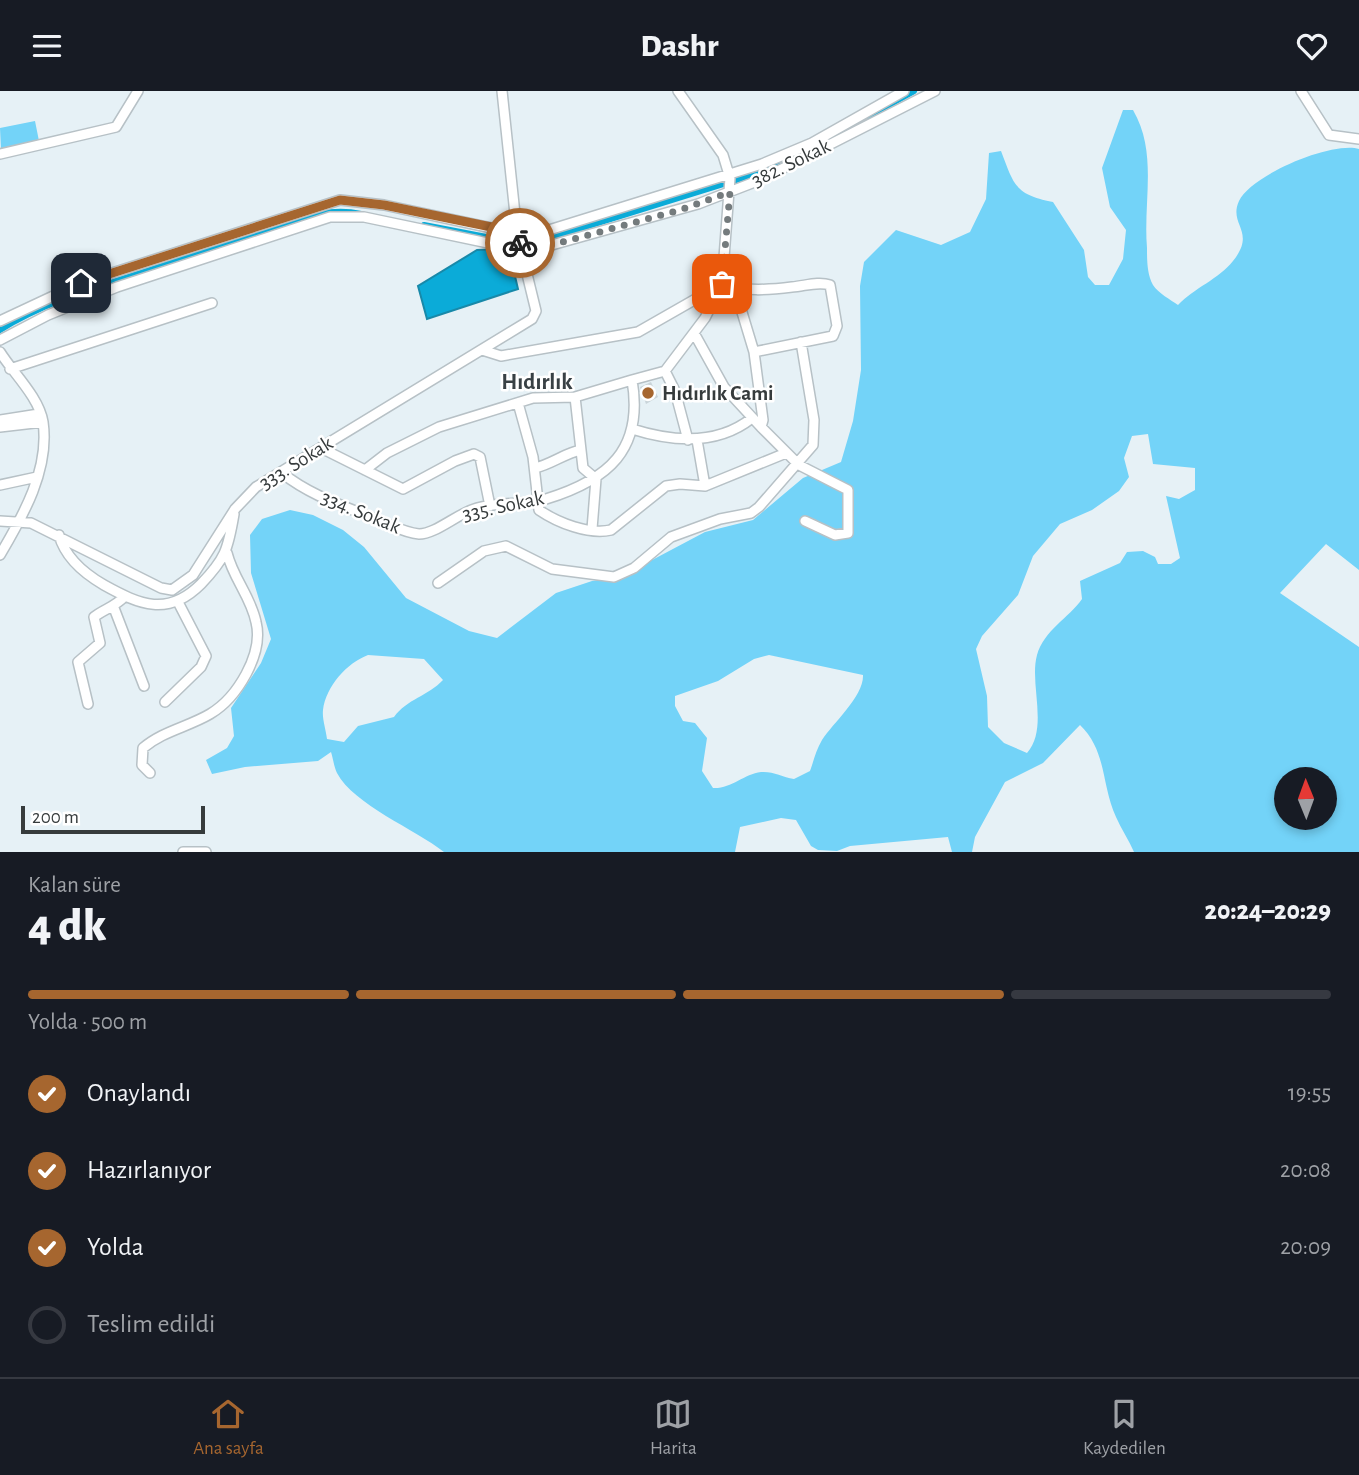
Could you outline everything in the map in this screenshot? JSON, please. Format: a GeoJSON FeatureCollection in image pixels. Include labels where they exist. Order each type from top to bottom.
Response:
{"type":"FeatureCollection","features":[{"type":"Feature","properties":{"kind":"street"},"geometry":{"type":"LineString","coordinates":[[0,154],[116,127],[138,91]]}},
{"type":"Feature","properties":{"kind":"street"},"geometry":{"type":"LineString","coordinates":[[502,91],[517,234],[521,248]]}},
{"type":"Feature","properties":{"kind":"street"},"geometry":{"type":"LineString","coordinates":[[365,470],[387,453],[439,427],[533,398],[575,397],[665,371],[694,333],[722,284],[730,183],[723,155],[678,91]]}},
{"type":"Feature","properties":{"kind":"street"},"geometry":{"type":"LineString","coordinates":[[0,321],[81,283],[340,200],[384,205],[517,234],[536,235],[730,183],[904,91]]}},
{"type":"Feature","properties":{"kind":"street","name":"382. Sokak"},"geometry":{"type":"LineString","coordinates":[[0,340],[36,320],[117,287],[330,217],[364,217],[521,248],[541,248],[609,230],[730,183],[760,180],[935,91]]}},
{"type":"Feature","properties":{"kind":"street"},"geometry":{"type":"LineString","coordinates":[[1301,91],[1329,135],[1359,139]]}},
{"type":"Feature","properties":{"kind":"street","name":"333. Sokak"},"geometry":{"type":"LineString","coordinates":[[22,520],[60,535],[112,564],[172,590],[193,575],[234,509],[256,487],[532,319],[536,311],[521,248]]}},
{"type":"Feature","properties":{"kind":"street"},"geometry":{"type":"LineString","coordinates":[[722,284],[735,289],[791,288],[823,282],[830,285],[836,331],[833,336],[754,352]]}},
{"type":"Feature","properties":{"kind":"street"},"geometry":{"type":"LineString","coordinates":[[482,349],[501,356],[638,332],[722,284]]}},
{"type":"Feature","properties":{"kind":"street"},"geometry":{"type":"LineString","coordinates":[[735,289],[754,352],[763,420],[761,428]]}},
{"type":"Feature","properties":{"kind":"street"},"geometry":{"type":"LineString","coordinates":[[10,369],[212,303]]}},
{"type":"Feature","properties":{"kind":"street"},"geometry":{"type":"LineString","coordinates":[[694,333],[707,352],[713,370],[761,428],[799,465],[848,490],[848,533],[835,535],[805,521]]}},
{"type":"Feature","properties":{"kind":"street"},"geometry":{"type":"LineString","coordinates":[[438,583],[484,551],[506,546],[516,548],[552,569],[602,577],[620,575],[671,537],[720,519],[751,513],[799,465],[813,445],[801,342]]}},
{"type":"Feature","properties":{"kind":"street"},"geometry":{"type":"LineString","coordinates":[[0,352],[33,399],[41,418],[37,477],[22,520],[0,555]]}},
{"type":"Feature","properties":{"kind":"street"},"geometry":{"type":"LineString","coordinates":[[665,371],[693,440],[705,486]]}},
{"type":"Feature","properties":{"kind":"street","name":"335. Sokak"},"geometry":{"type":"LineString","coordinates":[[443,524],[456,515],[490,506],[536,500],[596,479],[609,471],[632,429],[635,397],[632,380]]}},
{"type":"Feature","properties":{"kind":"street"},"geometry":{"type":"LineString","coordinates":[[575,397],[583,468],[596,479],[592,529]]}},
{"type":"Feature","properties":{"kind":"street"},"geometry":{"type":"LineString","coordinates":[[518,403],[526,423],[535,468],[539,510],[554,520],[592,529],[611,530],[666,486],[705,486],[786,453]]}},
{"type":"Feature","properties":{"kind":"street"},"geometry":{"type":"LineString","coordinates":[[0,420],[41,418]]}},
{"type":"Feature","properties":{"kind":"street"},"geometry":{"type":"LineString","coordinates":[[0,427],[41,418]]}},
{"type":"Feature","properties":{"kind":"street"},"geometry":{"type":"LineString","coordinates":[[632,429],[693,440],[728,433],[752,418]]}},
{"type":"Feature","properties":{"kind":"street"},"geometry":{"type":"LineString","coordinates":[[321,449],[408,489],[454,461],[474,454],[480,457],[490,506]]}},
{"type":"Feature","properties":{"kind":"street"},"geometry":{"type":"LineString","coordinates":[[535,468],[551,464],[571,452],[581,450]]}},
{"type":"Feature","properties":{"kind":"street","name":"334. Sokak"},"geometry":{"type":"LineString","coordinates":[[282,473],[302,488],[408,531],[426,533],[443,524]]}},
{"type":"Feature","properties":{"kind":"street"},"geometry":{"type":"LineString","coordinates":[[0,485],[37,477]]}},
{"type":"Feature","properties":{"kind":"street"},"geometry":{"type":"LineString","coordinates":[[60,535],[62,546],[72,559],[92,578],[125,597],[151,605],[178,602],[219,567],[227,553],[234,509]]}},
{"type":"Feature","properties":{"kind":"street"},"geometry":{"type":"LineString","coordinates":[[0,521],[22,520]]}},
{"type":"Feature","properties":{"kind":"street"},"geometry":{"type":"LineString","coordinates":[[150,773],[142,765],[143,748],[153,740],[209,715],[222,705],[232,695],[255,653],[258,641],[254,614],[232,573],[227,553]]}},
{"type":"Feature","properties":{"kind":"street"},"geometry":{"type":"LineString","coordinates":[[88,704],[78,662],[100,643],[94,618],[102,611],[114,608],[125,597]]}},
{"type":"Feature","properties":{"kind":"street"},"geometry":{"type":"LineString","coordinates":[[165,702],[201,667],[206,656],[178,602]]}},
{"type":"Feature","properties":{"kind":"street"},"geometry":{"type":"LineString","coordinates":[[114,608],[144,686]]}},
{"type":"Feature","properties":{"kind":"street"},"geometry":{"type":"LineString","coordinates":[[187,851],[206,852]]}},
{"type":"Feature","properties":{"kind":"shaded area"},"geometry":{"type":"Polygon","coordinates":[[[1123,110],[1133,110],[1141,126],[1147,160],[1146,230],[1150,276],[1158,291],[1178,305],[1227,267],[1240,251],[1243,235],[1237,209],[1246,191],[1293,162],[1331,150],[1359,149],[1359,570],[1326,544],[1280,593],[1359,647],[1359,852],[1134,852],[1111,805],[1095,746],[1080,725],[1043,763],[1005,782],[975,837],[972,852],[952,852],[948,837],[850,846],[837,851],[818,850],[811,846],[796,820],[781,818],[740,827],[735,852],[444,852],[357,796],[337,773],[331,752],[318,761],[245,767],[212,774],[206,760],[227,748],[234,736],[231,708],[261,663],[271,639],[251,573],[250,535],[262,519],[290,510],[313,515],[343,530],[364,547],[406,598],[469,631],[497,638],[556,593],[592,581],[620,577],[705,532],[753,520],[803,478],[841,462],[853,421],[861,370],[860,286],[864,262],[896,230],[941,245],[970,232],[986,199],[989,153],[1001,151],[1013,180],[1023,192],[1053,202],[1084,250],[1088,277],[1095,285],[1109,285],[1123,259],[1126,230],[1110,207],[1102,168],[1123,110]],[[1148,434],[1132,436],[1124,458],[1129,477],[1119,491],[1092,510],[1060,524],[1033,556],[1018,595],[982,636],[976,649],[987,696],[988,727],[1004,743],[1027,753],[1037,731],[1037,655],[1045,638],[1082,599],[1080,581],[1120,563],[1127,552],[1143,551],[1155,557],[1158,564],[1171,564],[1180,558],[1166,496],[1179,499],[1195,490],[1195,468],[1153,464],[1148,434]],[[368,655],[345,670],[328,692],[323,713],[327,739],[344,742],[358,726],[394,717],[405,706],[443,680],[424,659],[368,655]],[[769,655],[754,659],[718,681],[675,696],[675,706],[683,721],[695,723],[707,738],[702,771],[713,788],[726,786],[761,772],[794,779],[810,771],[822,740],[859,692],[863,675],[769,655]]]}},
{"type":"Feature","properties":{"kind":"shaded area"},"geometry":{"type":"Polygon","coordinates":[[[35,121],[39,141],[1,149],[0,128],[35,121]]]}},
{"type":"Feature","properties":{"kind":"shaded area"},"geometry":{"type":"Polygon","coordinates":[[[500,249],[508,273],[514,272],[518,289],[427,319],[418,286],[477,250],[500,249]]]}},
{"type":"Feature","properties":{"kind":"building","name":"Hıdırlık Cami"},"geometry":{"type":"Polygon","coordinates":[[[651,382],[658,397],[646,404],[640,387],[651,382]]]}},
{"type":"Feature","properties":{"kind":"waterway"},"geometry":{"type":"LineString","coordinates":[[836,134],[914,91]]}},
{"type":"Feature","properties":{"kind":"waterway"},"geometry":{"type":"LineString","coordinates":[[424,225],[502,240],[537,242],[756,174],[802,151]]}},
{"type":"Feature","properties":{"kind":"waterway"},"geometry":{"type":"LineString","coordinates":[[0,330],[61,300],[281,224],[330,212],[361,214]]}},
{"type":"Feature","properties":{"kind":"way so far"},"geometry":{"type":"LineString","coordinates":[[520,243],[521,250],[541,248],[680,210],[730,192],[724,236],[722,284]]}},
{"type":"Feature","properties":{"kind":"place","name":"Hıdırlık Cami"},"geometry":{"type":"Point","coordinates":[648,393]}},
{"type":"Feature","properties":{"kind":"district","name":"Hıdırlık"},"geometry":{"type":"Point","coordinates":[537,382]}},
{"type":"Feature","properties":{"kind":"route"},"geometry":{"type":"LineString","coordinates":[[81,283],[340,200],[384,205],[506,230],[517,233],[520,243]]}}]}
